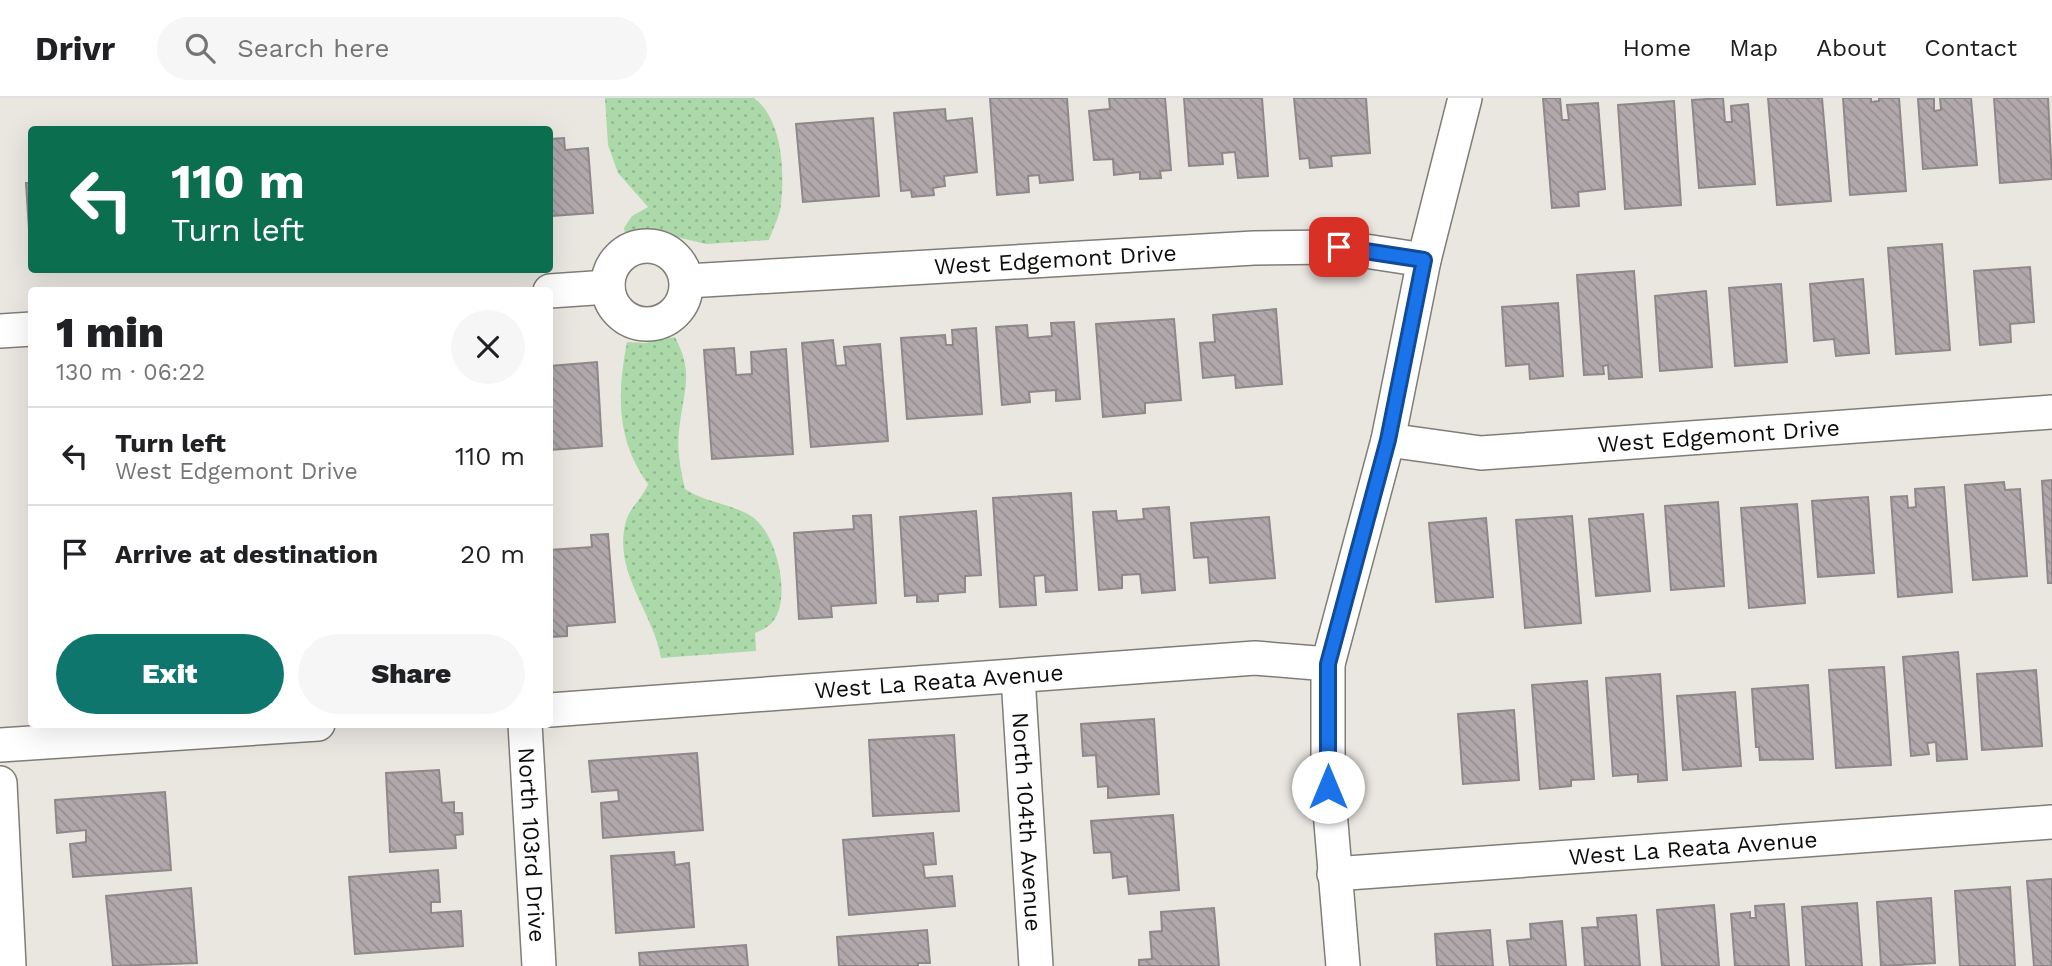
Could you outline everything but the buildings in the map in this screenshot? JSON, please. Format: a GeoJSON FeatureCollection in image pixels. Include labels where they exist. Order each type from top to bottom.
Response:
{"type":"FeatureCollection","features":[{"type":"Feature","properties":{"kind":"street"},"geometry":{"type":"LineString","coordinates":[[1343,966],[1328,787],[1328,664],[1388,440],[1424,260],[1465,98]]}},
{"type":"Feature","properties":{"kind":"street"},"geometry":{"type":"LineString","coordinates":[[644,246],[669,252],[684,271],[687,281],[685,297],[671,317],[643,324],[619,312],[611,300],[608,286],[611,270],[621,256],[644,246]]}},
{"type":"Feature","properties":{"kind":"street","name":"West Edgemont Drive"},"geometry":{"type":"LineString","coordinates":[[687,281],[1254,248],[1339,247],[1424,260]]}},
{"type":"Feature","properties":{"kind":"street"},"geometry":{"type":"LineString","coordinates":[[553,291],[608,286]]}},
{"type":"Feature","properties":{"kind":"street"},"geometry":{"type":"LineString","coordinates":[[0,331],[28,329]]}},
{"type":"Feature","properties":{"kind":"street","name":"West Edgemont Drive"},"geometry":{"type":"LineString","coordinates":[[1388,440],[1481,453],[2052,412]]}},
{"type":"Feature","properties":{"kind":"street","name":"West La Reata Avenue"},"geometry":{"type":"LineString","coordinates":[[553,710],[1255,658],[1328,664]]}},
{"type":"Feature","properties":{"kind":"street","name":"North 104th Avenue"},"geometry":{"type":"LineString","coordinates":[[1018,677],[1036,966]]}},
{"type":"Feature","properties":{"kind":"street"},"geometry":{"type":"LineString","coordinates":[[0,745],[257,728]]}},
{"type":"Feature","properties":{"kind":"street","name":"North 103rd Drive"},"geometry":{"type":"LineString","coordinates":[[525,728],[540,966]]}},
{"type":"Feature","properties":{"kind":"street"},"geometry":{"type":"LineString","coordinates":[[0,783],[9,966]]}},
{"type":"Feature","properties":{"kind":"street","name":"West La Reata Avenue"},"geometry":{"type":"LineString","coordinates":[[1334,874],[2052,822]]}},
{"type":"Feature","properties":{"kind":"green space"},"geometry":{"type":"Polygon","coordinates":[[[605,98],[754,98],[771,119],[782,161],[780,208],[769,240],[706,244],[651,231],[625,233],[624,228],[632,216],[648,207],[618,173],[608,145],[605,98]]]}},
{"type":"Feature","properties":{"kind":"green space"},"geometry":{"type":"Polygon","coordinates":[[[675,337],[686,370],[678,440],[685,489],[751,516],[767,535],[778,563],[782,592],[780,606],[772,623],[755,633],[756,651],[661,658],[624,557],[626,521],[648,484],[630,450],[622,416],[622,380],[627,342],[644,343],[675,337]]]}},
{"type":"Feature","properties":{"kind":"route"},"geometry":{"type":"LineString","coordinates":[[1328,787],[1328,664],[1388,440],[1424,260],[1339,247]]}}]}
